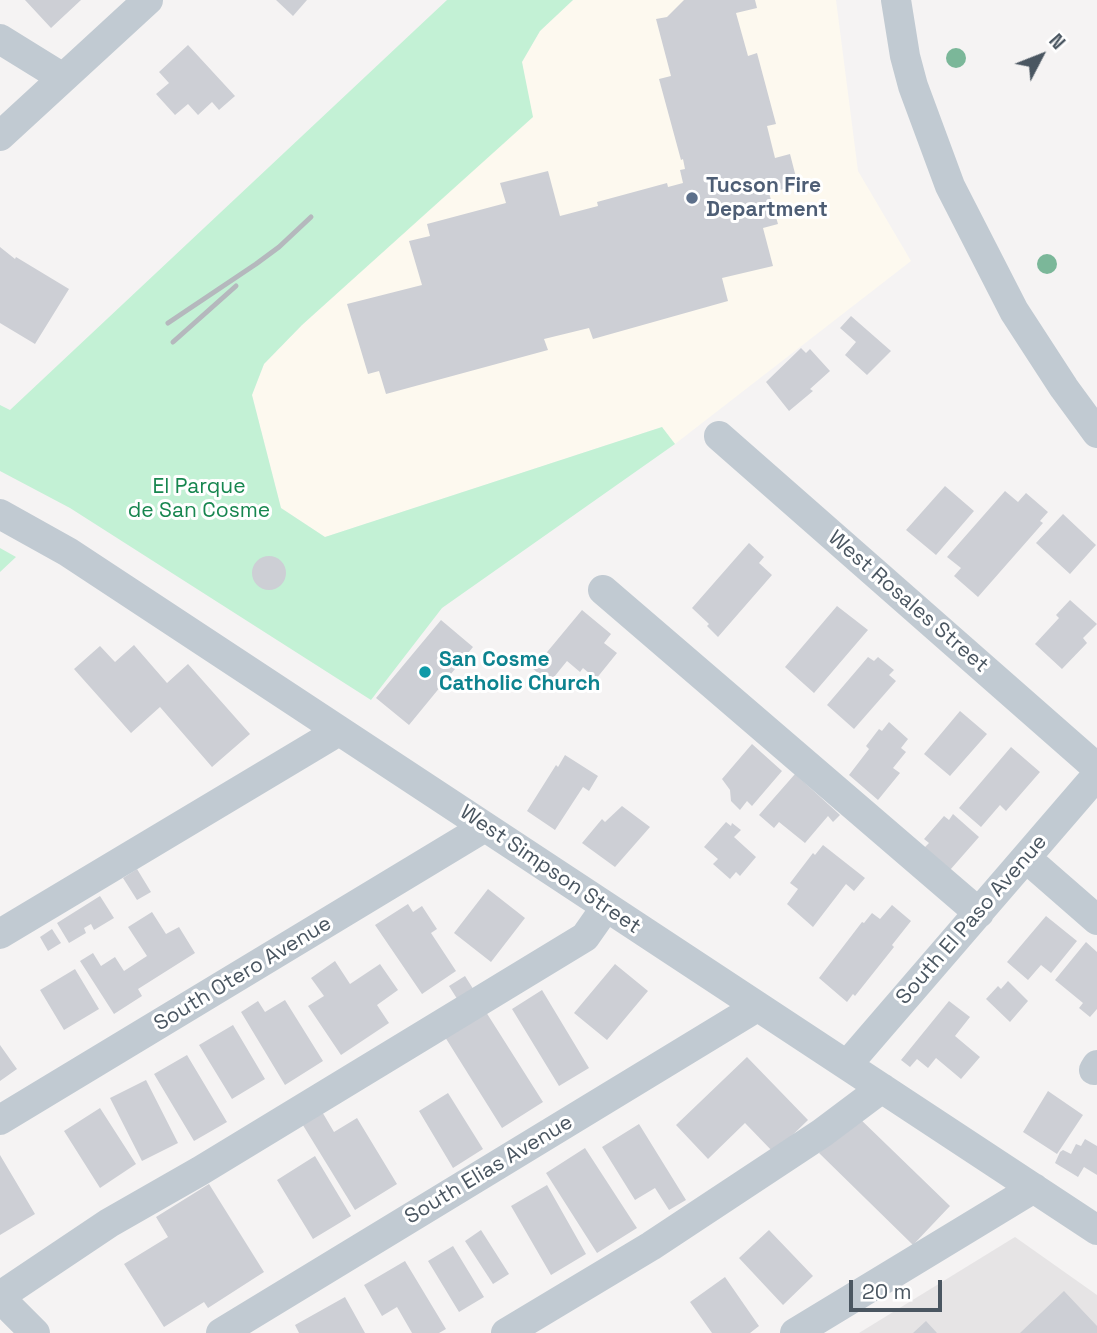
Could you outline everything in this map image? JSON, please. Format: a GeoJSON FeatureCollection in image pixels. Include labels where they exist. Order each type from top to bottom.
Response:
{"type":"FeatureCollection","features":[{"type":"Feature","properties":{"kind":"street"},"geometry":{"type":"LineString","coordinates":[[0,136],[148,0]]}},
{"type":"Feature","properties":{"kind":"street"},"geometry":{"type":"LineString","coordinates":[[896,0],[913,86],[950,186],[1014,312],[1097,433]]}},
{"type":"Feature","properties":{"kind":"street"},"geometry":{"type":"LineString","coordinates":[[0,39],[63,78]]}},
{"type":"Feature","properties":{"kind":"street","name":"West Rosales Street"},"geometry":{"type":"LineString","coordinates":[[719,436],[1097,768]]}},
{"type":"Feature","properties":{"kind":"street","name":"West Simpson Street"},"geometry":{"type":"LineString","coordinates":[[0,514],[68,552],[1097,1230]]}},
{"type":"Feature","properties":{"kind":"street"},"geometry":{"type":"LineString","coordinates":[[603,590],[979,912]]}},
{"type":"Feature","properties":{"kind":"street"},"geometry":{"type":"LineString","coordinates":[[0,934],[339,731]]}},
{"type":"Feature","properties":{"kind":"street","name":"South El Paso Avenue"},"geometry":{"type":"LineString","coordinates":[[847,1065],[1097,775]]}},
{"type":"Feature","properties":{"kind":"street","name":"South Otero Avenue"},"geometry":{"type":"LineString","coordinates":[[0,1120],[485,827]]}},
{"type":"Feature","properties":{"kind":"street"},"geometry":{"type":"LineString","coordinates":[[1026,858],[1097,920]]}},
{"type":"Feature","properties":{"kind":"street"},"geometry":{"type":"LineString","coordinates":[[35,1333],[0,1297],[109,1223],[200,1171],[585,937],[606,907]]}},
{"type":"Feature","properties":{"kind":"street","name":"South Elias Avenue"},"geometry":{"type":"LineString","coordinates":[[221,1333],[757,1007]]}},
{"type":"Feature","properties":{"kind":"street"},"geometry":{"type":"LineString","coordinates":[[506,1333],[650,1246],[822,1133],[882,1088]]}},
{"type":"Feature","properties":{"kind":"street"},"geometry":{"type":"LineString","coordinates":[[795,1333],[1034,1188]]}},
{"type":"Feature","properties":{"kind":"shaded area"},"geometry":{"type":"Polygon","coordinates":[[[573,0],[836,0],[858,171],[911,261],[675,444],[662,427],[325,537],[281,508],[252,395],[264,364],[302,325],[532,117],[522,62],[540,31],[573,0]]]}},
{"type":"Feature","properties":{"kind":"shaded area"},"geometry":{"type":"Polygon","coordinates":[[[1015,1237],[1097,1295],[1097,1333],[859,1333],[1015,1237]]]}},
{"type":"Feature","properties":{"kind":"green space","name":"El Parque de San Cosme"},"geometry":{"type":"Polygon","coordinates":[[[447,0],[573,0],[540,31],[522,62],[533,117],[302,325],[264,364],[252,395],[281,508],[325,537],[662,427],[675,444],[442,608],[371,700],[70,508],[0,471],[0,405],[10,410],[447,0]]]}},
{"type":"Feature","properties":{"kind":"green space"},"geometry":{"type":"Polygon","coordinates":[[[0,548],[16,557],[0,572],[0,548]]]}},
{"type":"Feature","properties":{"kind":"building"},"geometry":{"type":"Polygon","coordinates":[[[25,0],[81,0],[51,28],[25,0]]]}},
{"type":"Feature","properties":{"kind":"building"},"geometry":{"type":"Polygon","coordinates":[[[276,0],[307,0],[293,16],[276,0]]]}},
{"type":"Feature","properties":{"kind":"building","name":"Tucson Fire Department"},"geometry":{"type":"Polygon","coordinates":[[[684,0],[755,0],[757,8],[736,13],[748,56],[757,53],[776,124],[767,126],[775,158],[790,154],[798,185],[769,193],[778,224],[763,228],[773,266],[722,278],[728,301],[593,339],[589,328],[544,339],[548,350],[386,394],[379,371],[368,374],[347,304],[422,285],[409,241],[430,236],[427,224],[506,203],[500,183],[548,171],[560,216],[598,206],[597,202],[667,183],[668,187],[683,183],[680,170],[685,169],[683,159],[681,160],[659,79],[671,76],[656,19],[667,17],[684,0]]]}},
{"type":"Feature","properties":{"kind":"building"},"geometry":{"type":"Polygon","coordinates":[[[188,45],[235,96],[219,110],[212,102],[198,115],[188,104],[175,115],[156,94],[169,83],[159,72],[188,45]]]}},
{"type":"Feature","properties":{"kind":"building"},"geometry":{"type":"Polygon","coordinates":[[[0,247],[15,259],[16,257],[69,289],[35,344],[0,323],[0,247]]]}},
{"type":"Feature","properties":{"kind":"building"},"geometry":{"type":"Polygon","coordinates":[[[851,316],[891,351],[867,375],[845,355],[856,342],[840,328],[851,316]]]}},
{"type":"Feature","properties":{"kind":"building"},"geometry":{"type":"Polygon","coordinates":[[[801,348],[806,353],[810,349],[830,371],[810,389],[813,391],[789,411],[766,382],[801,348]]]}},
{"type":"Feature","properties":{"kind":"building"},"geometry":{"type":"Polygon","coordinates":[[[945,486],[974,511],[936,555],[906,530],[945,486]]]}},
{"type":"Feature","properties":{"kind":"building"},"geometry":{"type":"Polygon","coordinates":[[[1005,491],[1018,502],[1026,493],[1048,512],[1040,521],[1043,523],[978,597],[954,576],[961,568],[947,557],[1005,491]]]}},
{"type":"Feature","properties":{"kind":"building"},"geometry":{"type":"Polygon","coordinates":[[[1063,514],[1096,545],[1070,574],[1036,543],[1063,514]]]}},
{"type":"Feature","properties":{"kind":"building"},"geometry":{"type":"Polygon","coordinates":[[[749,543],[764,557],[759,563],[772,575],[718,637],[692,608],[749,543]]]}},
{"type":"Feature","properties":{"kind":"building"},"geometry":{"type":"Polygon","coordinates":[[[269,556],[281,561],[286,573],[281,585],[269,590],[257,585],[252,573],[257,561],[269,556]]]}},
{"type":"Feature","properties":{"kind":"building"},"geometry":{"type":"Polygon","coordinates":[[[1070,600],[1097,624],[1083,638],[1087,643],[1062,669],[1035,644],[1059,618],[1056,615],[1070,600]]]}},
{"type":"Feature","properties":{"kind":"building"},"geometry":{"type":"Polygon","coordinates":[[[837,606],[868,630],[814,693],[785,667],[837,606]]]}},
{"type":"Feature","properties":{"kind":"building"},"geometry":{"type":"Polygon","coordinates":[[[582,610],[611,634],[604,643],[617,653],[596,679],[583,668],[580,672],[567,661],[550,682],[533,669],[582,610]]]}},
{"type":"Feature","properties":{"kind":"building","name":"San Cosme Catholic Church"},"geometry":{"type":"Polygon","coordinates":[[[441,620],[473,647],[409,725],[376,698],[441,620]]]}},
{"type":"Feature","properties":{"kind":"building"},"geometry":{"type":"Polygon","coordinates":[[[134,645],[167,683],[188,664],[250,734],[212,767],[160,707],[131,733],[74,669],[100,646],[115,662],[134,645]]]}},
{"type":"Feature","properties":{"kind":"building"},"geometry":{"type":"Polygon","coordinates":[[[868,657],[874,661],[878,657],[894,670],[889,675],[896,681],[854,729],[827,705],[868,657]]]}},
{"type":"Feature","properties":{"kind":"building"},"geometry":{"type":"Polygon","coordinates":[[[960,711],[987,734],[950,776],[924,754],[960,711]]]}},
{"type":"Feature","properties":{"kind":"building"},"geometry":{"type":"Polygon","coordinates":[[[889,722],[908,739],[901,748],[906,752],[893,768],[900,773],[878,800],[849,775],[869,749],[866,746],[879,729],[882,731],[889,722]]]}},
{"type":"Feature","properties":{"kind":"building"},"geometry":{"type":"Polygon","coordinates":[[[752,744],[782,771],[752,806],[747,801],[740,810],[731,801],[730,790],[722,779],[752,744]]]}},
{"type":"Feature","properties":{"kind":"building"},"geometry":{"type":"Polygon","coordinates":[[[1011,747],[1040,772],[1006,811],[1000,805],[981,827],[959,808],[1011,747]]]}},
{"type":"Feature","properties":{"kind":"building"},"geometry":{"type":"Polygon","coordinates":[[[565,755],[598,776],[589,791],[583,787],[555,830],[527,811],[565,755]]]}},
{"type":"Feature","properties":{"kind":"building"},"geometry":{"type":"Polygon","coordinates":[[[795,774],[840,815],[833,822],[828,816],[805,843],[779,822],[774,828],[759,815],[795,774]]]}},
{"type":"Feature","properties":{"kind":"building"},"geometry":{"type":"Polygon","coordinates":[[[622,806],[650,827],[615,867],[582,843],[602,819],[605,822],[622,806]]]}},
{"type":"Feature","properties":{"kind":"building"},"geometry":{"type":"Polygon","coordinates":[[[953,814],[979,837],[950,870],[924,848],[929,843],[924,839],[944,816],[949,820],[953,814]]]}},
{"type":"Feature","properties":{"kind":"building"},"geometry":{"type":"Polygon","coordinates":[[[726,822],[741,830],[734,837],[756,857],[740,876],[736,872],[730,879],[713,864],[718,859],[704,847],[726,822]]]}},
{"type":"Feature","properties":{"kind":"building"},"geometry":{"type":"Polygon","coordinates":[[[823,845],[865,878],[854,891],[846,884],[813,927],[787,904],[798,889],[790,883],[813,853],[815,855],[823,845]]]}},
{"type":"Feature","properties":{"kind":"building"},"geometry":{"type":"Polygon","coordinates":[[[137,869],[151,892],[137,900],[123,878],[137,869]]]}},
{"type":"Feature","properties":{"kind":"building"},"geometry":{"type":"Polygon","coordinates":[[[488,889],[525,918],[491,962],[454,933],[488,889]]]}},
{"type":"Feature","properties":{"kind":"building"},"geometry":{"type":"Polygon","coordinates":[[[100,896],[114,918],[94,930],[91,924],[84,928],[86,933],[69,943],[57,923],[100,896]]]}},
{"type":"Feature","properties":{"kind":"building"},"geometry":{"type":"Polygon","coordinates":[[[408,904],[413,912],[422,906],[437,929],[431,933],[456,971],[422,994],[375,925],[408,904]]]}},
{"type":"Feature","properties":{"kind":"building"},"geometry":{"type":"Polygon","coordinates":[[[892,905],[911,921],[892,945],[894,947],[855,996],[853,994],[847,1002],[819,978],[862,922],[872,913],[880,919],[892,905]]]}},
{"type":"Feature","properties":{"kind":"building"},"geometry":{"type":"Polygon","coordinates":[[[152,912],[166,934],[179,927],[195,953],[138,989],[142,996],[114,1014],[80,961],[93,953],[101,966],[115,957],[124,971],[147,956],[128,927],[152,912]]]}},
{"type":"Feature","properties":{"kind":"building"},"geometry":{"type":"Polygon","coordinates":[[[1046,916],[1077,941],[1051,973],[1041,965],[1028,980],[1007,962],[1046,916]]]}},
{"type":"Feature","properties":{"kind":"building"},"geometry":{"type":"Polygon","coordinates":[[[52,929],[61,943],[48,951],[40,937],[52,929]]]}},
{"type":"Feature","properties":{"kind":"building"},"geometry":{"type":"Polygon","coordinates":[[[1086,942],[1097,952],[1097,1009],[1090,1017],[1079,1008],[1083,1003],[1055,980],[1086,942]]]}},
{"type":"Feature","properties":{"kind":"building"},"geometry":{"type":"Polygon","coordinates":[[[335,961],[350,984],[380,964],[398,990],[377,1005],[389,1023],[341,1055],[308,1006],[324,996],[311,978],[335,961]]]}},
{"type":"Feature","properties":{"kind":"building"},"geometry":{"type":"Polygon","coordinates":[[[615,964],[648,991],[607,1040],[574,1013],[615,964]]]}},
{"type":"Feature","properties":{"kind":"building"},"geometry":{"type":"Polygon","coordinates":[[[75,969],[99,1009],[64,1030],[40,990],[75,969]]]}},
{"type":"Feature","properties":{"kind":"building"},"geometry":{"type":"Polygon","coordinates":[[[465,976],[477,995],[461,1005],[449,986],[465,976]]]}},
{"type":"Feature","properties":{"kind":"building"},"geometry":{"type":"Polygon","coordinates":[[[1008,981],[1028,1001],[1010,1022],[986,999],[998,986],[1001,989],[1008,981]]]}},
{"type":"Feature","properties":{"kind":"building"},"geometry":{"type":"Polygon","coordinates":[[[542,990],[589,1068],[559,1086],[512,1009],[542,990]]]}},
{"type":"Feature","properties":{"kind":"building"},"geometry":{"type":"Polygon","coordinates":[[[285,1000],[323,1061],[285,1085],[241,1012],[258,1001],[265,1012],[285,1000]]]}},
{"type":"Feature","properties":{"kind":"building"},"geometry":{"type":"Polygon","coordinates":[[[949,1001],[970,1017],[955,1036],[980,1057],[961,1079],[936,1058],[928,1068],[917,1059],[910,1067],[901,1060],[949,1001]]]}},
{"type":"Feature","properties":{"kind":"building"},"geometry":{"type":"Polygon","coordinates":[[[486,1012],[543,1102],[502,1128],[445,1037],[486,1012]]]}},
{"type":"Feature","properties":{"kind":"building"},"geometry":{"type":"Polygon","coordinates":[[[233,1025],[265,1079],[232,1099],[199,1045],[233,1025]]]}},
{"type":"Feature","properties":{"kind":"building"},"geometry":{"type":"Polygon","coordinates":[[[0,1045],[17,1069],[0,1081],[0,1045]]]}},
{"type":"Feature","properties":{"kind":"building"},"geometry":{"type":"Polygon","coordinates":[[[187,1055],[227,1122],[194,1141],[154,1074],[187,1055]]]}},
{"type":"Feature","properties":{"kind":"building"},"geometry":{"type":"Polygon","coordinates":[[[747,1057],[808,1120],[774,1153],[745,1123],[708,1159],[676,1125],[747,1057]]]}},
{"type":"Feature","properties":{"kind":"building"},"geometry":{"type":"Polygon","coordinates":[[[146,1080],[178,1143],[142,1161],[110,1098],[146,1080]]]}},
{"type":"Feature","properties":{"kind":"building"},"geometry":{"type":"Polygon","coordinates":[[[1048,1091],[1083,1115],[1057,1154],[1023,1132],[1048,1091]]]}},
{"type":"Feature","properties":{"kind":"building"},"geometry":{"type":"Polygon","coordinates":[[[448,1093],[483,1149],[453,1168],[419,1111],[448,1093]]]}},
{"type":"Feature","properties":{"kind":"building"},"geometry":{"type":"Polygon","coordinates":[[[100,1108],[136,1164],[100,1188],[64,1131],[100,1108]]]}},
{"type":"Feature","properties":{"kind":"building"},"geometry":{"type":"Polygon","coordinates":[[[321,1110],[334,1132],[357,1118],[397,1184],[355,1210],[301,1122],[321,1110]]]}},
{"type":"Feature","properties":{"kind":"building"},"geometry":{"type":"Polygon","coordinates":[[[856,1115],[950,1206],[913,1245],[819,1153],[856,1115]]]}},
{"type":"Feature","properties":{"kind":"building"},"geometry":{"type":"Polygon","coordinates":[[[639,1124],[686,1200],[669,1210],[655,1188],[635,1200],[602,1147],[639,1124]]]}},
{"type":"Feature","properties":{"kind":"building"},"geometry":{"type":"Polygon","coordinates":[[[1085,1139],[1097,1146],[1097,1175],[1084,1167],[1078,1177],[1055,1163],[1060,1152],[1063,1150],[1071,1154],[1076,1144],[1081,1146],[1085,1139]]]}},
{"type":"Feature","properties":{"kind":"building"},"geometry":{"type":"Polygon","coordinates":[[[585,1148],[637,1228],[597,1253],[546,1173],[585,1148]]]}},
{"type":"Feature","properties":{"kind":"building"},"geometry":{"type":"Polygon","coordinates":[[[0,1155],[35,1214],[0,1235],[0,1155]]]}},
{"type":"Feature","properties":{"kind":"building"},"geometry":{"type":"Polygon","coordinates":[[[315,1156],[351,1216],[313,1239],[277,1180],[315,1156]]]}},
{"type":"Feature","properties":{"kind":"building"},"geometry":{"type":"Polygon","coordinates":[[[209,1184],[264,1272],[208,1308],[204,1302],[164,1327],[124,1264],[168,1237],[156,1217],[209,1184]]]}},
{"type":"Feature","properties":{"kind":"building"},"geometry":{"type":"Polygon","coordinates":[[[547,1185],[586,1254],[551,1275],[511,1206],[547,1185]]]}},
{"type":"Feature","properties":{"kind":"building"},"geometry":{"type":"Polygon","coordinates":[[[481,1230],[509,1274],[493,1284],[465,1241],[481,1230]]]}},
{"type":"Feature","properties":{"kind":"building"},"geometry":{"type":"Polygon","coordinates":[[[769,1230],[813,1276],[783,1305],[739,1258],[769,1230]]]}},
{"type":"Feature","properties":{"kind":"building"},"geometry":{"type":"Polygon","coordinates":[[[453,1246],[484,1297],[459,1312],[428,1261],[453,1246]]]}},
{"type":"Feature","properties":{"kind":"building"},"geometry":{"type":"Polygon","coordinates":[[[405,1261],[446,1329],[439,1333],[412,1333],[397,1307],[382,1316],[364,1285],[405,1261]]]}},
{"type":"Feature","properties":{"kind":"building"},"geometry":{"type":"Polygon","coordinates":[[[725,1277],[759,1326],[750,1333],[712,1333],[690,1302],[725,1277]]]}},
{"type":"Feature","properties":{"kind":"building"},"geometry":{"type":"Polygon","coordinates":[[[1064,1291],[1097,1326],[1097,1333],[1020,1333],[1064,1291]]]}},
{"type":"Feature","properties":{"kind":"building"},"geometry":{"type":"Polygon","coordinates":[[[345,1297],[365,1333],[299,1333],[295,1325],[345,1297]]]}},
{"type":"Feature","properties":{"kind":"building"},"geometry":{"type":"Polygon","coordinates":[[[926,1321],[937,1333],[913,1333],[926,1321]]]}},
{"type":"Feature","properties":{"kind":"railway"},"geometry":{"type":"LineString","coordinates":[[168,323],[279,247],[311,217]]}},
{"type":"Feature","properties":{"kind":"railway"},"geometry":{"type":"LineString","coordinates":[[173,342],[236,286]]}},
{"type":"Feature","properties":{"kind":"place","name":"Tucson Fire Department"},"geometry":{"type":"Point","coordinates":[692,198]}},
{"type":"Feature","properties":{"kind":"place","name":"San Cosme Catholic Church"},"geometry":{"type":"Point","coordinates":[425,672]}}]}
